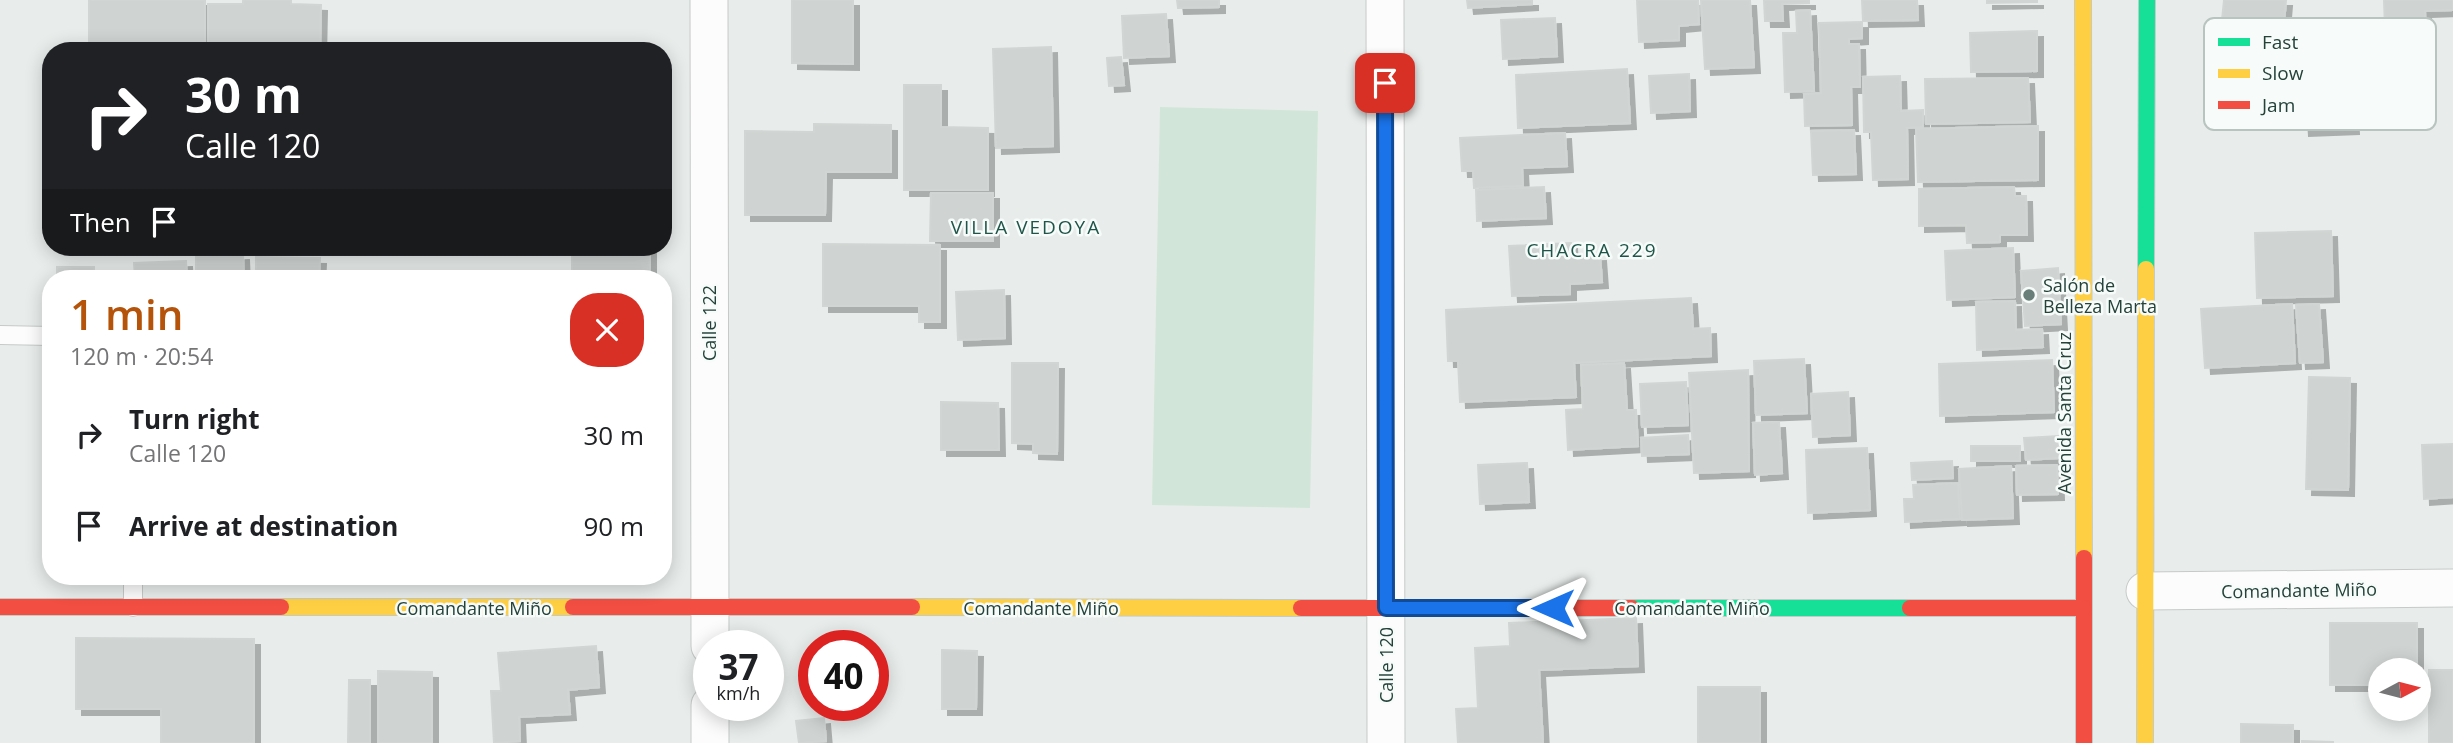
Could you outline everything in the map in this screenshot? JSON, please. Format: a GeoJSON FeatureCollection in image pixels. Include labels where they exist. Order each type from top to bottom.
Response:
{"type":"FeatureCollection","features":[{"type":"Feature","properties":{"kind":"street","name":"Calle 122"},"geometry":{"type":"LineString","coordinates":[[709,0],[710,630]]}},
{"type":"Feature","properties":{"kind":"street","name":"Calle 120"},"geometry":{"type":"LineString","coordinates":[[1385,0],[1386,743]]}},
{"type":"Feature","properties":{"kind":"street","name":"Avenida Santa Cruz"},"geometry":{"type":"LineString","coordinates":[[2083,0],[2084,743]]}},
{"type":"Feature","properties":{"kind":"street"},"geometry":{"type":"LineString","coordinates":[[2145,743],[2147,0]]}},
{"type":"Feature","properties":{"kind":"street","name":"Comandante Miño"},"geometry":{"type":"LineString","coordinates":[[2146,591],[2453,588]]}},
{"type":"Feature","properties":{"kind":"street","name":"Comandante Miño"},"geometry":{"type":"LineString","coordinates":[[0,607],[2083,608]]}},
{"type":"Feature","properties":{"kind":"street"},"geometry":{"type":"LineString","coordinates":[[710,721],[710,743]]}},
{"type":"Feature","properties":{"kind":"lane"},"geometry":{"type":"LineString","coordinates":[[0,335],[42,336]]}},
{"type":"Feature","properties":{"kind":"lane"},"geometry":{"type":"LineString","coordinates":[[133,585],[133,607]]}},
{"type":"Feature","properties":{"kind":"green space"},"geometry":{"type":"Polygon","coordinates":[[[1160,107],[1318,111],[1310,508],[1152,505],[1160,107]]]}},
{"type":"Feature","properties":{"kind":"building"},"geometry":{"type":"Polygon","coordinates":[[[89,0],[205,0],[205,42],[89,42],[89,0]]]}},
{"type":"Feature","properties":{"kind":"building"},"geometry":{"type":"Polygon","coordinates":[[[243,0],[291,0],[291,4],[321,5],[320,42],[208,42],[208,4],[243,4],[243,0]]]}},
{"type":"Feature","properties":{"kind":"building"},"geometry":{"type":"Polygon","coordinates":[[[792,0],[853,0],[853,64],[792,63],[792,0]]]}},
{"type":"Feature","properties":{"kind":"building"},"geometry":{"type":"Polygon","coordinates":[[[1177,0],[1219,0],[1219,7],[1178,8],[1177,0]]]}},
{"type":"Feature","properties":{"kind":"building"},"geometry":{"type":"Polygon","coordinates":[[[1467,0],[1532,0],[1532,4],[1468,8],[1467,0]]]}},
{"type":"Feature","properties":{"kind":"building"},"geometry":{"type":"Polygon","coordinates":[[[1637,0],[1698,0],[1699,24],[1679,26],[1679,40],[1639,42],[1637,0]]]}},
{"type":"Feature","properties":{"kind":"building"},"geometry":{"type":"Polygon","coordinates":[[[1701,0],[1750,0],[1754,67],[1705,69],[1701,0]]]}},
{"type":"Feature","properties":{"kind":"building"},"geometry":{"type":"Polygon","coordinates":[[[1764,0],[1809,0],[1809,3],[1782,4],[1783,21],[1765,21],[1764,0]]]}},
{"type":"Feature","properties":{"kind":"building"},"geometry":{"type":"Polygon","coordinates":[[[1862,0],[1917,0],[1918,20],[1863,21],[1862,0]]]}},
{"type":"Feature","properties":{"kind":"building"},"geometry":{"type":"Polygon","coordinates":[[[1987,0],[2037,0],[2037,2],[1987,3],[1987,0]]]}},
{"type":"Feature","properties":{"kind":"building"},"geometry":{"type":"Polygon","coordinates":[[[2224,0],[2286,0],[2284,18],[2222,18],[2224,0]]]}},
{"type":"Feature","properties":{"kind":"building"},"geometry":{"type":"Polygon","coordinates":[[[2384,0],[2453,0],[2453,10],[2425,11],[2425,18],[2385,18],[2384,0]]]}},
{"type":"Feature","properties":{"kind":"building"},"geometry":{"type":"Polygon","coordinates":[[[1810,10],[1814,91],[1785,92],[1783,33],[1797,33],[1796,11],[1810,10]]]}},
{"type":"Feature","properties":{"kind":"building"},"geometry":{"type":"Polygon","coordinates":[[[1166,14],[1169,56],[1124,58],[1122,16],[1166,14]]]}},
{"type":"Feature","properties":{"kind":"building"},"geometry":{"type":"Polygon","coordinates":[[[1555,18],[1557,56],[1503,59],[1501,20],[1555,18]]]}},
{"type":"Feature","properties":{"kind":"building"},"geometry":{"type":"Polygon","coordinates":[[[1862,22],[1862,38],[1849,39],[1849,44],[1859,44],[1860,87],[1851,87],[1852,125],[1805,126],[1804,94],[1821,93],[1819,23],[1862,22]]]}},
{"type":"Feature","properties":{"kind":"building"},"geometry":{"type":"Polygon","coordinates":[[[2037,31],[2037,71],[1971,72],[1970,33],[2037,31]]]}},
{"type":"Feature","properties":{"kind":"building"},"geometry":{"type":"Polygon","coordinates":[[[1051,47],[1053,146],[996,148],[993,49],[1051,47]]]}},
{"type":"Feature","properties":{"kind":"building"},"geometry":{"type":"Polygon","coordinates":[[[1121,57],[1124,85],[1109,86],[1107,58],[1121,57]]]}},
{"type":"Feature","properties":{"kind":"building"},"geometry":{"type":"Polygon","coordinates":[[[1627,69],[1630,123],[1518,128],[1516,75],[1627,69]]]}},
{"type":"Feature","properties":{"kind":"building"},"geometry":{"type":"Polygon","coordinates":[[[1689,74],[1690,111],[1651,113],[1649,76],[1689,74]]]}},
{"type":"Feature","properties":{"kind":"building"},"geometry":{"type":"Polygon","coordinates":[[[1900,76],[1901,111],[1923,110],[1923,127],[1907,128],[1908,179],[1873,180],[1871,132],[1864,132],[1863,77],[1900,76]]]}},
{"type":"Feature","properties":{"kind":"building"},"geometry":{"type":"Polygon","coordinates":[[[2028,78],[2030,122],[1926,124],[1925,79],[2028,78]]]}},
{"type":"Feature","properties":{"kind":"building"},"geometry":{"type":"Polygon","coordinates":[[[904,85],[941,85],[941,127],[988,128],[988,190],[904,190],[904,85]]]}},
{"type":"Feature","properties":{"kind":"building"},"geometry":{"type":"Polygon","coordinates":[[[814,124],[891,125],[891,172],[826,172],[825,215],[745,215],[745,131],[814,132],[814,124]]]}},
{"type":"Feature","properties":{"kind":"building"},"geometry":{"type":"Polygon","coordinates":[[[2038,126],[2038,180],[1918,182],[1916,129],[2038,126]]]}},
{"type":"Feature","properties":{"kind":"building"},"geometry":{"type":"Polygon","coordinates":[[[1854,130],[1856,174],[1813,175],[1811,131],[1854,130]]]}},
{"type":"Feature","properties":{"kind":"building"},"geometry":{"type":"Polygon","coordinates":[[[1565,133],[1567,166],[1522,168],[1523,186],[1474,188],[1473,171],[1462,171],[1460,138],[1565,133]]]}},
{"type":"Feature","properties":{"kind":"building"},"geometry":{"type":"Polygon","coordinates":[[[1544,187],[1546,218],[1477,221],[1476,190],[1544,187]]]}},
{"type":"Feature","properties":{"kind":"building"},"geometry":{"type":"Polygon","coordinates":[[[2014,187],[2015,196],[2026,196],[2027,235],[2000,235],[2000,242],[1967,243],[1966,225],[1919,226],[1919,189],[2014,187]]]}},
{"type":"Feature","properties":{"kind":"building"},"geometry":{"type":"Polygon","coordinates":[[[931,193],[993,193],[993,241],[930,241],[931,193]]]}},
{"type":"Feature","properties":{"kind":"building"},"geometry":{"type":"Polygon","coordinates":[[[2331,231],[2333,296],[2257,298],[2255,233],[2331,231]]]}},
{"type":"Feature","properties":{"kind":"building"},"geometry":{"type":"Polygon","coordinates":[[[1571,243],[1572,256],[1600,255],[1602,282],[1570,284],[1570,294],[1512,296],[1509,246],[1571,243]]]}},
{"type":"Feature","properties":{"kind":"building"},"geometry":{"type":"Polygon","coordinates":[[[823,244],[940,245],[940,322],[919,322],[919,306],[823,306],[823,244]]]}},
{"type":"Feature","properties":{"kind":"building"},"geometry":{"type":"Polygon","coordinates":[[[2013,248],[2015,297],[1947,300],[1945,251],[2013,248]]]}},
{"type":"Feature","properties":{"kind":"building"},"geometry":{"type":"Polygon","coordinates":[[[196,256],[243,256],[244,270],[196,270],[196,256]]]}},
{"type":"Feature","properties":{"kind":"building"},"geometry":{"type":"Polygon","coordinates":[[[572,256],[650,256],[650,270],[572,270],[572,256]]]}},
{"type":"Feature","properties":{"kind":"building"},"geometry":{"type":"Polygon","coordinates":[[[256,257],[320,258],[319,270],[256,270],[256,257]]]}},
{"type":"Feature","properties":{"kind":"building"},"geometry":{"type":"Polygon","coordinates":[[[186,261],[187,270],[134,270],[134,263],[186,261]]]}},
{"type":"Feature","properties":{"kind":"building"},"geometry":{"type":"Polygon","coordinates":[[[57,267],[94,267],[94,270],[57,270],[57,267]]]}},
{"type":"Feature","properties":{"kind":"building"},"geometry":{"type":"Polygon","coordinates":[[[2058,268],[2061,324],[2025,326],[2021,271],[2058,268]]]}},
{"type":"Feature","properties":{"kind":"building"},"geometry":{"type":"Polygon","coordinates":[[[1004,290],[1005,338],[958,340],[956,292],[1004,290]]]}},
{"type":"Feature","properties":{"kind":"building"},"geometry":{"type":"Polygon","coordinates":[[[1691,298],[1693,329],[1710,328],[1711,356],[1574,363],[1576,397],[1460,402],[1458,361],[1448,361],[1446,310],[1691,298]]]}},
{"type":"Feature","properties":{"kind":"building"},"geometry":{"type":"Polygon","coordinates":[[[2015,301],[2016,330],[2042,329],[2043,347],[1977,350],[1976,302],[2015,301]]]}},
{"type":"Feature","properties":{"kind":"building"},"geometry":{"type":"Polygon","coordinates":[[[2292,304],[2295,363],[2205,368],[2201,309],[2292,304]]]}},
{"type":"Feature","properties":{"kind":"building"},"geometry":{"type":"Polygon","coordinates":[[[2319,304],[2323,362],[2300,363],[2296,305],[2319,304]]]}},
{"type":"Feature","properties":{"kind":"building"},"geometry":{"type":"Polygon","coordinates":[[[1804,359],[1807,413],[1756,415],[1754,361],[1804,359]]]}},
{"type":"Feature","properties":{"kind":"building"},"geometry":{"type":"Polygon","coordinates":[[[2052,360],[2054,412],[1940,416],[1939,364],[2052,360]]]}},
{"type":"Feature","properties":{"kind":"building"},"geometry":{"type":"Polygon","coordinates":[[[1012,363],[1058,363],[1057,454],[1033,453],[1033,444],[1012,443],[1012,363]]]}},
{"type":"Feature","properties":{"kind":"building"},"geometry":{"type":"Polygon","coordinates":[[[1624,363],[1627,410],[1636,410],[1638,446],[1568,450],[1566,410],[1583,409],[1581,365],[1624,363]]]}},
{"type":"Feature","properties":{"kind":"building"},"geometry":{"type":"Polygon","coordinates":[[[1748,370],[1749,471],[1694,473],[1689,373],[1748,370]]]}},
{"type":"Feature","properties":{"kind":"building"},"geometry":{"type":"Polygon","coordinates":[[[2309,377],[2350,378],[2348,490],[2306,489],[2309,377]]]}},
{"type":"Feature","properties":{"kind":"building"},"geometry":{"type":"Polygon","coordinates":[[[1686,382],[1688,425],[1642,427],[1640,384],[1686,382]]]}},
{"type":"Feature","properties":{"kind":"building"},"geometry":{"type":"Polygon","coordinates":[[[1848,392],[1850,435],[1813,437],[1811,394],[1848,392]]]}},
{"type":"Feature","properties":{"kind":"building"},"geometry":{"type":"Polygon","coordinates":[[[941,402],[998,403],[999,450],[941,450],[941,402]]]}},
{"type":"Feature","properties":{"kind":"building"},"geometry":{"type":"Polygon","coordinates":[[[1779,422],[1782,473],[1755,475],[1753,423],[1779,422]]]}},
{"type":"Feature","properties":{"kind":"building"},"geometry":{"type":"Polygon","coordinates":[[[1688,435],[1689,454],[1642,456],[1641,438],[1688,435]]]}},
{"type":"Feature","properties":{"kind":"building"},"geometry":{"type":"Polygon","coordinates":[[[2058,436],[2059,458],[2026,460],[2024,438],[2058,436]]]}},
{"type":"Feature","properties":{"kind":"building"},"geometry":{"type":"Polygon","coordinates":[[[2453,444],[2453,497],[2424,499],[2422,445],[2453,444]]]}},
{"type":"Feature","properties":{"kind":"building"},"geometry":{"type":"Polygon","coordinates":[[[1971,446],[2020,446],[2020,461],[1971,461],[1971,446]]]}},
{"type":"Feature","properties":{"kind":"building"},"geometry":{"type":"Polygon","coordinates":[[[1867,448],[1870,510],[1808,513],[1806,450],[1867,448]]]}},
{"type":"Feature","properties":{"kind":"building"},"geometry":{"type":"Polygon","coordinates":[[[1952,461],[1953,478],[1912,480],[1911,463],[1952,461]]]}},
{"type":"Feature","properties":{"kind":"building"},"geometry":{"type":"Polygon","coordinates":[[[1527,463],[1529,502],[1480,504],[1478,465],[1527,463]]]}},
{"type":"Feature","properties":{"kind":"building"},"geometry":{"type":"Polygon","coordinates":[[[2057,465],[2058,494],[2017,495],[2016,466],[2057,465]]]}},
{"type":"Feature","properties":{"kind":"building"},"geometry":{"type":"Polygon","coordinates":[[[2011,466],[2013,518],[1962,520],[1959,469],[2011,466]]]}},
{"type":"Feature","properties":{"kind":"building"},"geometry":{"type":"Polygon","coordinates":[[[1958,483],[1960,519],[1905,522],[1904,499],[1914,499],[1913,485],[1958,483]]]}},
{"type":"Feature","properties":{"kind":"building"},"geometry":{"type":"Polygon","coordinates":[[[1636,618],[1638,666],[1539,670],[1543,743],[1458,743],[1456,709],[1478,708],[1475,648],[1510,646],[1509,623],[1636,618]]]}},
{"type":"Feature","properties":{"kind":"building"},"geometry":{"type":"Polygon","coordinates":[[[2330,623],[2417,623],[2417,658],[2368,658],[2368,685],[2330,685],[2330,623]]]}},
{"type":"Feature","properties":{"kind":"building"},"geometry":{"type":"Polygon","coordinates":[[[76,638],[254,639],[254,743],[161,743],[161,709],[76,709],[76,638]]]}},
{"type":"Feature","properties":{"kind":"building"},"geometry":{"type":"Polygon","coordinates":[[[596,646],[599,687],[568,690],[570,714],[519,717],[520,741],[494,743],[491,691],[501,691],[498,653],[596,646]]]}},
{"type":"Feature","properties":{"kind":"building"},"geometry":{"type":"Polygon","coordinates":[[[942,650],[977,651],[976,709],[942,709],[942,650]]]}},
{"type":"Feature","properties":{"kind":"building"},"geometry":{"type":"Polygon","coordinates":[[[2431,670],[2453,670],[2453,743],[2429,743],[2431,670]]]}},
{"type":"Feature","properties":{"kind":"building"},"geometry":{"type":"Polygon","coordinates":[[[378,671],[432,672],[432,743],[378,743],[378,671]]]}},
{"type":"Feature","properties":{"kind":"building"},"geometry":{"type":"Polygon","coordinates":[[[349,680],[370,680],[370,743],[348,743],[349,680]]]}},
{"type":"Feature","properties":{"kind":"building"},"geometry":{"type":"Polygon","coordinates":[[[1698,687],[1760,687],[1760,743],[1698,743],[1698,687]]]}},
{"type":"Feature","properties":{"kind":"building"},"geometry":{"type":"Polygon","coordinates":[[[796,721],[824,721],[826,741],[799,743],[796,721]]]}},
{"type":"Feature","properties":{"kind":"building"},"geometry":{"type":"Polygon","coordinates":[[[2241,724],[2293,725],[2293,743],[2241,743],[2241,724]]]}},
{"type":"Feature","properties":{"kind":"building"},"geometry":{"type":"Polygon","coordinates":[[[2333,742],[2333,743],[2302,743],[2333,742]]]}},
{"type":"Feature","properties":{"kind":"traffic: fast"},"geometry":{"type":"LineString","coordinates":[[2146,269],[2147,0]]}},
{"type":"Feature","properties":{"kind":"traffic: fast"},"geometry":{"type":"LineString","coordinates":[[1632,608],[1910,608]]}},
{"type":"Feature","properties":{"kind":"traffic: slow"},"geometry":{"type":"LineString","coordinates":[[2083,0],[2084,558]]}},
{"type":"Feature","properties":{"kind":"traffic: slow"},"geometry":{"type":"LineString","coordinates":[[2145,743],[2146,269]]}},
{"type":"Feature","properties":{"kind":"traffic: slow"},"geometry":{"type":"LineString","coordinates":[[281,607],[573,607]]}},
{"type":"Feature","properties":{"kind":"traffic: slow"},"geometry":{"type":"LineString","coordinates":[[912,607],[1301,608]]}},
{"type":"Feature","properties":{"kind":"traffic: jam"},"geometry":{"type":"LineString","coordinates":[[2084,558],[2084,743]]}},
{"type":"Feature","properties":{"kind":"traffic: jam"},"geometry":{"type":"LineString","coordinates":[[0,607],[281,607]]}},
{"type":"Feature","properties":{"kind":"traffic: jam"},"geometry":{"type":"LineString","coordinates":[[573,607],[912,607]]}},
{"type":"Feature","properties":{"kind":"traffic: jam"},"geometry":{"type":"LineString","coordinates":[[1301,608],[1632,608]]}},
{"type":"Feature","properties":{"kind":"traffic: jam"},"geometry":{"type":"LineString","coordinates":[[1910,608],[2083,608]]}},
{"type":"Feature","properties":{"kind":"place","name":"Salón de Belleza Marta"},"geometry":{"type":"Point","coordinates":[2029,295]}},
{"type":"Feature","properties":{"kind":"district","name":"VILLA VEDOYA"},"geometry":{"type":"Point","coordinates":[1026,227]}},
{"type":"Feature","properties":{"kind":"district","name":"CHACRA 229"},"geometry":{"type":"Point","coordinates":[1592,250]}},
{"type":"Feature","properties":{"kind":"route"},"geometry":{"type":"LineString","coordinates":[[1385,83],[1386,608],[1553,608]]}}]}
